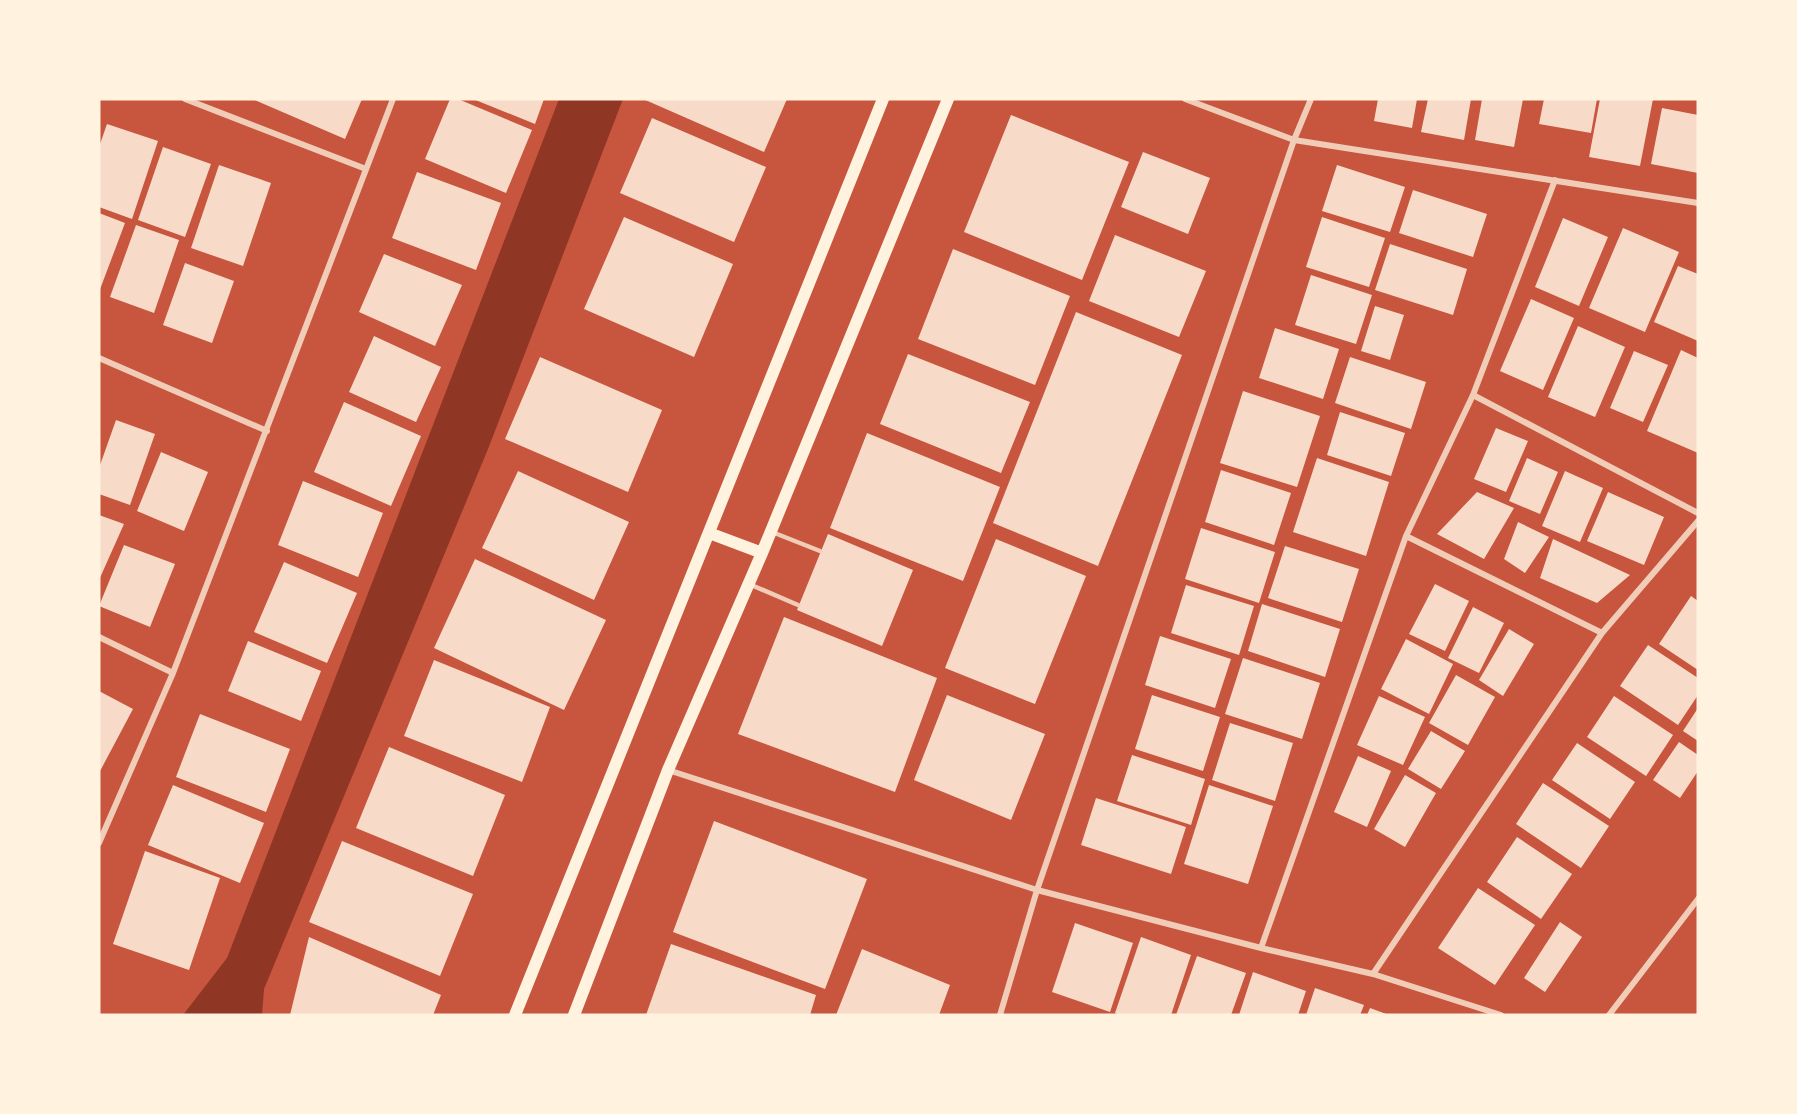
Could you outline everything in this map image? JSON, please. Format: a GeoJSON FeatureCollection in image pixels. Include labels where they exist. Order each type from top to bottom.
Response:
{"type":"FeatureCollection","features":[{"type":"Feature","properties":{"kind":"main road"},"geometry":{"type":"LineString","coordinates":[[515,1015],[883,99]]}},
{"type":"Feature","properties":{"kind":"main road"},"geometry":{"type":"LineString","coordinates":[[574,1015],[668,770],[762,553],[948,99]]}},
{"type":"Feature","properties":{"kind":"main road"},"geometry":{"type":"LineString","coordinates":[[709,533],[762,553]]}},
{"type":"Feature","properties":{"kind":"street"},"geometry":{"type":"LineString","coordinates":[[185,99],[366,169]]}},
{"type":"Feature","properties":{"kind":"street"},"geometry":{"type":"LineString","coordinates":[[99,843],[173,673],[393,99]]}},
{"type":"Feature","properties":{"kind":"street"},"geometry":{"type":"LineString","coordinates":[[1185,99],[1294,140],[1698,202]]}},
{"type":"Feature","properties":{"kind":"street"},"geometry":{"type":"LineString","coordinates":[[1000,1015],[1036,890],[1294,140],[1311,99]]}},
{"type":"Feature","properties":{"kind":"street"},"geometry":{"type":"LineString","coordinates":[[1261,948],[1406,536],[1473,395],[1555,180]]}},
{"type":"Feature","properties":{"kind":"street"},"geometry":{"type":"LineString","coordinates":[[99,358],[267,431]]}},
{"type":"Feature","properties":{"kind":"street"},"geometry":{"type":"LineString","coordinates":[[1473,395],[1698,513]]}},
{"type":"Feature","properties":{"kind":"street"},"geometry":{"type":"LineString","coordinates":[[1372,974],[1602,633],[1698,521]]}},
{"type":"Feature","properties":{"kind":"street"},"geometry":{"type":"LineString","coordinates":[[1406,536],[1602,633]]}},
{"type":"Feature","properties":{"kind":"street"},"geometry":{"type":"LineString","coordinates":[[99,638],[173,673]]}},
{"type":"Feature","properties":{"kind":"street"},"geometry":{"type":"LineString","coordinates":[[668,770],[1036,890],[1372,974],[1501,1015]]}},
{"type":"Feature","properties":{"kind":"street"},"geometry":{"type":"LineString","coordinates":[[1609,1015],[1698,899]]}},
{"type":"Feature","properties":{"kind":"lane"},"geometry":{"type":"LineString","coordinates":[[771,531],[820,551]]}},
{"type":"Feature","properties":{"kind":"lane"},"geometry":{"type":"LineString","coordinates":[[749,584],[798,605]]}},
{"type":"Feature","properties":{"kind":"shaded area"},"geometry":{"type":"Polygon","coordinates":[[[559,99],[623,99],[488,449],[264,989],[262,1015],[183,1015],[227,958],[559,99]]]}},
{"type":"Feature","properties":{"kind":"building"},"geometry":{"type":"Polygon","coordinates":[[[252,99],[362,99],[345,139],[252,99]]]}},
{"type":"Feature","properties":{"kind":"building"},"geometry":{"type":"Polygon","coordinates":[[[450,99],[458,99],[532,130],[506,193],[425,159],[450,99]]]}},
{"type":"Feature","properties":{"kind":"building"},"geometry":{"type":"Polygon","coordinates":[[[473,99],[544,99],[535,124],[473,99]]]}},
{"type":"Feature","properties":{"kind":"building"},"geometry":{"type":"Polygon","coordinates":[[[643,99],[787,99],[764,152],[643,99]]]}},
{"type":"Feature","properties":{"kind":"building"},"geometry":{"type":"Polygon","coordinates":[[[1378,99],[1417,99],[1412,128],[1374,121],[1378,99]]]}},
{"type":"Feature","properties":{"kind":"building"},"geometry":{"type":"Polygon","coordinates":[[[1428,99],[1471,99],[1464,140],[1421,132],[1428,99]]]}},
{"type":"Feature","properties":{"kind":"building"},"geometry":{"type":"Polygon","coordinates":[[[1482,99],[1523,99],[1514,147],[1475,140],[1482,99]]]}},
{"type":"Feature","properties":{"kind":"building"},"geometry":{"type":"Polygon","coordinates":[[[1544,99],[1597,99],[1591,133],[1539,124],[1544,99]]]}},
{"type":"Feature","properties":{"kind":"building"},"geometry":{"type":"Polygon","coordinates":[[[1600,99],[1653,99],[1640,166],[1589,157],[1600,99]]]}},
{"type":"Feature","properties":{"kind":"building"},"geometry":{"type":"Polygon","coordinates":[[[1662,108],[1698,115],[1698,173],[1651,164],[1662,108]]]}},
{"type":"Feature","properties":{"kind":"building"},"geometry":{"type":"Polygon","coordinates":[[[1011,115],[1129,162],[1082,280],[964,232],[1011,115]]]}},
{"type":"Feature","properties":{"kind":"building"},"geometry":{"type":"Polygon","coordinates":[[[652,118],[766,167],[734,242],[620,193],[652,118]]]}},
{"type":"Feature","properties":{"kind":"building"},"geometry":{"type":"Polygon","coordinates":[[[107,124],[158,141],[132,219],[99,207],[99,147],[107,124]]]}},
{"type":"Feature","properties":{"kind":"building"},"geometry":{"type":"Polygon","coordinates":[[[163,147],[211,164],[185,237],[138,220],[163,147]]]}},
{"type":"Feature","properties":{"kind":"building"},"geometry":{"type":"Polygon","coordinates":[[[1143,152],[1210,178],[1188,234],[1121,207],[1143,152]]]}},
{"type":"Feature","properties":{"kind":"building"},"geometry":{"type":"Polygon","coordinates":[[[219,165],[271,183],[243,266],[191,248],[219,165]]]}},
{"type":"Feature","properties":{"kind":"building"},"geometry":{"type":"Polygon","coordinates":[[[1337,165],[1405,187],[1390,232],[1322,211],[1337,165]]]}},
{"type":"Feature","properties":{"kind":"building"},"geometry":{"type":"Polygon","coordinates":[[[417,172],[501,203],[476,270],[392,238],[417,172]]]}},
{"type":"Feature","properties":{"kind":"building"},"geometry":{"type":"Polygon","coordinates":[[[1413,190],[1487,214],[1473,257],[1399,233],[1413,190]]]}},
{"type":"Feature","properties":{"kind":"building"},"geometry":{"type":"Polygon","coordinates":[[[99,213],[125,223],[99,292],[99,213]]]}},
{"type":"Feature","properties":{"kind":"building"},"geometry":{"type":"Polygon","coordinates":[[[624,217],[733,264],[694,357],[584,309],[624,217]]]}},
{"type":"Feature","properties":{"kind":"building"},"geometry":{"type":"Polygon","coordinates":[[[1322,217],[1385,238],[1369,287],[1306,267],[1322,217]]]}},
{"type":"Feature","properties":{"kind":"building"},"geometry":{"type":"Polygon","coordinates":[[[1563,218],[1608,237],[1579,306],[1535,287],[1563,218]]]}},
{"type":"Feature","properties":{"kind":"building"},"geometry":{"type":"Polygon","coordinates":[[[136,225],[179,240],[154,313],[110,297],[136,225]]]}},
{"type":"Feature","properties":{"kind":"building"},"geometry":{"type":"Polygon","coordinates":[[[1623,228],[1679,252],[1645,332],[1589,308],[1623,228]]]}},
{"type":"Feature","properties":{"kind":"building"},"geometry":{"type":"Polygon","coordinates":[[[1115,235],[1206,271],[1179,337],[1089,301],[1115,235]]]}},
{"type":"Feature","properties":{"kind":"building"},"geometry":{"type":"Polygon","coordinates":[[[1390,244],[1467,269],[1453,315],[1375,290],[1390,244]]]}},
{"type":"Feature","properties":{"kind":"building"},"geometry":{"type":"Polygon","coordinates":[[[953,249],[1070,296],[1035,385],[918,339],[953,249]]]}},
{"type":"Feature","properties":{"kind":"building"},"geometry":{"type":"Polygon","coordinates":[[[384,254],[462,285],[435,346],[359,312],[384,254]]]}},
{"type":"Feature","properties":{"kind":"building"},"geometry":{"type":"Polygon","coordinates":[[[185,263],[234,281],[212,343],[163,325],[185,263]]]}},
{"type":"Feature","properties":{"kind":"building"},"geometry":{"type":"Polygon","coordinates":[[[1678,266],[1698,274],[1698,341],[1654,322],[1678,266]]]}},
{"type":"Feature","properties":{"kind":"building"},"geometry":{"type":"Polygon","coordinates":[[[1311,275],[1372,295],[1356,344],[1295,325],[1311,275]]]}},
{"type":"Feature","properties":{"kind":"building"},"geometry":{"type":"Polygon","coordinates":[[[1531,299],[1574,318],[1543,390],[1500,371],[1531,299]]]}},
{"type":"Feature","properties":{"kind":"building"},"geometry":{"type":"Polygon","coordinates":[[[1375,306],[1404,315],[1390,360],[1361,351],[1375,306]]]}},
{"type":"Feature","properties":{"kind":"building"},"geometry":{"type":"Polygon","coordinates":[[[1076,312],[1182,355],[1098,566],[993,523],[1076,312]]]}},
{"type":"Feature","properties":{"kind":"building"},"geometry":{"type":"Polygon","coordinates":[[[1578,326],[1625,347],[1595,417],[1548,397],[1578,326]]]}},
{"type":"Feature","properties":{"kind":"building"},"geometry":{"type":"Polygon","coordinates":[[[1275,328],[1339,349],[1323,399],[1259,378],[1275,328]]]}},
{"type":"Feature","properties":{"kind":"building"},"geometry":{"type":"Polygon","coordinates":[[[374,336],[441,367],[416,422],[349,392],[374,336]]]}},
{"type":"Feature","properties":{"kind":"building"},"geometry":{"type":"Polygon","coordinates":[[[1681,350],[1698,358],[1698,453],[1647,431],[1681,350]]]}},
{"type":"Feature","properties":{"kind":"building"},"geometry":{"type":"Polygon","coordinates":[[[1634,351],[1668,365],[1643,422],[1610,408],[1634,351]]]}},
{"type":"Feature","properties":{"kind":"building"},"geometry":{"type":"Polygon","coordinates":[[[908,354],[1030,402],[1001,473],[880,424],[908,354]]]}},
{"type":"Feature","properties":{"kind":"building"},"geometry":{"type":"Polygon","coordinates":[[[540,357],[662,410],[628,492],[505,439],[540,357]]]}},
{"type":"Feature","properties":{"kind":"building"},"geometry":{"type":"Polygon","coordinates":[[[1350,357],[1426,382],[1411,429],[1335,403],[1350,357]]]}},
{"type":"Feature","properties":{"kind":"building"},"geometry":{"type":"Polygon","coordinates":[[[1243,391],[1320,416],[1297,487],[1220,463],[1243,391]]]}},
{"type":"Feature","properties":{"kind":"building"},"geometry":{"type":"Polygon","coordinates":[[[344,402],[421,436],[391,506],[314,472],[344,402]]]}},
{"type":"Feature","properties":{"kind":"building"},"geometry":{"type":"Polygon","coordinates":[[[1340,412],[1405,433],[1391,476],[1327,455],[1340,412]]]}},
{"type":"Feature","properties":{"kind":"building"},"geometry":{"type":"Polygon","coordinates":[[[116,420],[155,434],[130,505],[99,494],[99,468],[116,420]]]}},
{"type":"Feature","properties":{"kind":"building"},"geometry":{"type":"Polygon","coordinates":[[[1496,428],[1528,441],[1506,492],[1474,479],[1496,428]]]}},
{"type":"Feature","properties":{"kind":"building"},"geometry":{"type":"Polygon","coordinates":[[[867,433],[1000,487],[963,581],[830,528],[867,433]]]}},
{"type":"Feature","properties":{"kind":"building"},"geometry":{"type":"Polygon","coordinates":[[[161,452],[208,472],[184,531],[137,511],[161,452]]]}},
{"type":"Feature","properties":{"kind":"building"},"geometry":{"type":"Polygon","coordinates":[[[1317,458],[1389,482],[1366,556],[1293,532],[1317,458]]]}},
{"type":"Feature","properties":{"kind":"building"},"geometry":{"type":"Polygon","coordinates":[[[1527,458],[1558,472],[1540,514],[1509,501],[1527,458]]]}},
{"type":"Feature","properties":{"kind":"building"},"geometry":{"type":"Polygon","coordinates":[[[1221,470],[1291,493],[1274,545],[1205,522],[1221,470]]]}},
{"type":"Feature","properties":{"kind":"building"},"geometry":{"type":"Polygon","coordinates":[[[518,471],[629,522],[594,600],[482,548],[518,471]]]}},
{"type":"Feature","properties":{"kind":"building"},"geometry":{"type":"Polygon","coordinates":[[[1565,471],[1603,488],[1580,542],[1542,526],[1565,471]]]}},
{"type":"Feature","properties":{"kind":"building"},"geometry":{"type":"Polygon","coordinates":[[[303,481],[383,513],[358,577],[278,545],[303,481]]]}},
{"type":"Feature","properties":{"kind":"building"},"geometry":{"type":"Polygon","coordinates":[[[1477,492],[1514,508],[1484,559],[1437,534],[1477,492]]]}},
{"type":"Feature","properties":{"kind":"building"},"geometry":{"type":"Polygon","coordinates":[[[1608,492],[1664,517],[1644,565],[1587,541],[1608,492]]]}},
{"type":"Feature","properties":{"kind":"building"},"geometry":{"type":"Polygon","coordinates":[[[99,515],[124,524],[99,580],[99,515]]]}},
{"type":"Feature","properties":{"kind":"building"},"geometry":{"type":"Polygon","coordinates":[[[1518,522],[1549,537],[1525,573],[1504,559],[1518,522]]]}},
{"type":"Feature","properties":{"kind":"building"},"geometry":{"type":"Polygon","coordinates":[[[1201,528],[1275,552],[1259,603],[1185,579],[1201,528]]]}},
{"type":"Feature","properties":{"kind":"building"},"geometry":{"type":"Polygon","coordinates":[[[828,534],[913,570],[882,646],[797,610],[828,534]]]}},
{"type":"Feature","properties":{"kind":"building"},"geometry":{"type":"Polygon","coordinates":[[[996,539],[1086,576],[1035,704],[945,668],[996,539]]]}},
{"type":"Feature","properties":{"kind":"building"},"geometry":{"type":"Polygon","coordinates":[[[1553,539],[1630,575],[1597,603],[1540,578],[1553,539]]]}},
{"type":"Feature","properties":{"kind":"building"},"geometry":{"type":"Polygon","coordinates":[[[124,545],[175,564],[150,627],[99,606],[124,545]]]}},
{"type":"Feature","properties":{"kind":"building"},"geometry":{"type":"Polygon","coordinates":[[[1285,546],[1359,569],[1342,622],[1268,598],[1285,546]]]}},
{"type":"Feature","properties":{"kind":"building"},"geometry":{"type":"Polygon","coordinates":[[[475,559],[606,620],[564,710],[434,648],[475,559]]]}},
{"type":"Feature","properties":{"kind":"building"},"geometry":{"type":"Polygon","coordinates":[[[284,562],[357,593],[327,663],[254,632],[284,562]]]}},
{"type":"Feature","properties":{"kind":"building"},"geometry":{"type":"Polygon","coordinates":[[[1435,584],[1469,601],[1445,651],[1409,634],[1435,584]]]}},
{"type":"Feature","properties":{"kind":"building"},"geometry":{"type":"Polygon","coordinates":[[[1186,585],[1254,606],[1239,655],[1171,633],[1186,585]]]}},
{"type":"Feature","properties":{"kind":"building"},"geometry":{"type":"Polygon","coordinates":[[[1691,596],[1698,601],[1698,670],[1659,644],[1691,596]]]}},
{"type":"Feature","properties":{"kind":"building"},"geometry":{"type":"Polygon","coordinates":[[[1262,604],[1340,629],[1325,677],[1248,651],[1262,604]]]}},
{"type":"Feature","properties":{"kind":"building"},"geometry":{"type":"Polygon","coordinates":[[[1473,607],[1504,623],[1479,673],[1448,658],[1473,607]]]}},
{"type":"Feature","properties":{"kind":"building"},"geometry":{"type":"Polygon","coordinates":[[[784,617],[937,678],[895,792],[738,734],[784,617]]]}},
{"type":"Feature","properties":{"kind":"building"},"geometry":{"type":"Polygon","coordinates":[[[1509,629],[1534,644],[1503,696],[1479,680],[1509,629]]]}},
{"type":"Feature","properties":{"kind":"building"},"geometry":{"type":"Polygon","coordinates":[[[1160,636],[1231,659],[1215,708],[1145,685],[1160,636]]]}},
{"type":"Feature","properties":{"kind":"building"},"geometry":{"type":"Polygon","coordinates":[[[1406,639],[1453,664],[1429,714],[1381,689],[1406,639]]]}},
{"type":"Feature","properties":{"kind":"building"},"geometry":{"type":"Polygon","coordinates":[[[248,641],[321,671],[301,721],[228,691],[248,641]]]}},
{"type":"Feature","properties":{"kind":"building"},"geometry":{"type":"Polygon","coordinates":[[[1648,645],[1698,678],[1698,695],[1678,725],[1620,686],[1648,645]]]}},
{"type":"Feature","properties":{"kind":"building"},"geometry":{"type":"Polygon","coordinates":[[[1243,658],[1320,683],[1302,739],[1225,714],[1243,658]]]}},
{"type":"Feature","properties":{"kind":"building"},"geometry":{"type":"Polygon","coordinates":[[[434,660],[550,707],[522,782],[404,736],[434,660]]]}},
{"type":"Feature","properties":{"kind":"building"},"geometry":{"type":"Polygon","coordinates":[[[1456,675],[1495,697],[1468,745],[1429,723],[1456,675]]]}},
{"type":"Feature","properties":{"kind":"building"},"geometry":{"type":"Polygon","coordinates":[[[99,691],[133,709],[99,773],[99,691]]]}},
{"type":"Feature","properties":{"kind":"building"},"geometry":{"type":"Polygon","coordinates":[[[947,695],[1045,734],[1011,820],[914,780],[947,695]]]}},
{"type":"Feature","properties":{"kind":"building"},"geometry":{"type":"Polygon","coordinates":[[[1152,695],[1220,717],[1203,771],[1135,749],[1152,695]]]}},
{"type":"Feature","properties":{"kind":"building"},"geometry":{"type":"Polygon","coordinates":[[[1379,696],[1425,717],[1403,765],[1357,745],[1379,696]]]}},
{"type":"Feature","properties":{"kind":"building"},"geometry":{"type":"Polygon","coordinates":[[[1614,696],[1673,735],[1646,776],[1587,737],[1614,696]]]}},
{"type":"Feature","properties":{"kind":"building"},"geometry":{"type":"Polygon","coordinates":[[[1698,708],[1698,741],[1683,731],[1698,708]]]}},
{"type":"Feature","properties":{"kind":"building"},"geometry":{"type":"Polygon","coordinates":[[[200,714],[290,749],[266,812],[176,777],[200,714]]]}},
{"type":"Feature","properties":{"kind":"building"},"geometry":{"type":"Polygon","coordinates":[[[1230,723],[1293,743],[1275,801],[1212,780],[1230,723]]]}},
{"type":"Feature","properties":{"kind":"building"},"geometry":{"type":"Polygon","coordinates":[[[1431,731],[1465,751],[1441,789],[1408,769],[1431,731]]]}},
{"type":"Feature","properties":{"kind":"building"},"geometry":{"type":"Polygon","coordinates":[[[1679,742],[1698,755],[1698,771],[1680,798],[1653,780],[1679,742]]]}},
{"type":"Feature","properties":{"kind":"building"},"geometry":{"type":"Polygon","coordinates":[[[1577,743],[1635,782],[1610,819],[1552,780],[1577,743]]]}},
{"type":"Feature","properties":{"kind":"building"},"geometry":{"type":"Polygon","coordinates":[[[389,747],[505,795],[473,876],[356,828],[389,747]]]}},
{"type":"Feature","properties":{"kind":"building"},"geometry":{"type":"Polygon","coordinates":[[[1132,755],[1205,779],[1191,825],[1117,801],[1132,755]]]}},
{"type":"Feature","properties":{"kind":"building"},"geometry":{"type":"Polygon","coordinates":[[[1358,756],[1391,771],[1367,827],[1334,812],[1358,756]]]}},
{"type":"Feature","properties":{"kind":"building"},"geometry":{"type":"Polygon","coordinates":[[[1405,775],[1436,793],[1405,847],[1374,829],[1405,775]]]}},
{"type":"Feature","properties":{"kind":"building"},"geometry":{"type":"Polygon","coordinates":[[[1543,783],[1609,826],[1581,868],[1516,824],[1543,783]]]}},
{"type":"Feature","properties":{"kind":"building"},"geometry":{"type":"Polygon","coordinates":[[[173,785],[264,823],[240,883],[148,845],[173,785]]]}},
{"type":"Feature","properties":{"kind":"building"},"geometry":{"type":"Polygon","coordinates":[[[1209,785],[1273,806],[1248,884],[1184,864],[1209,785]]]}},
{"type":"Feature","properties":{"kind":"building"},"geometry":{"type":"Polygon","coordinates":[[[1096,798],[1186,827],[1171,874],[1081,845],[1096,798]]]}},
{"type":"Feature","properties":{"kind":"building"},"geometry":{"type":"Polygon","coordinates":[[[714,821],[867,879],[825,989],[673,932],[714,821]]]}},
{"type":"Feature","properties":{"kind":"building"},"geometry":{"type":"Polygon","coordinates":[[[1517,837],[1572,874],[1541,919],[1487,882],[1517,837]]]}},
{"type":"Feature","properties":{"kind":"building"},"geometry":{"type":"Polygon","coordinates":[[[342,841],[473,894],[440,976],[309,922],[342,841]]]}},
{"type":"Feature","properties":{"kind":"building"},"geometry":{"type":"Polygon","coordinates":[[[145,851],[220,878],[189,970],[113,944],[145,851]]]}},
{"type":"Feature","properties":{"kind":"building"},"geometry":{"type":"Polygon","coordinates":[[[1478,888],[1535,925],[1495,985],[1438,948],[1478,888]]]}},
{"type":"Feature","properties":{"kind":"building"},"geometry":{"type":"Polygon","coordinates":[[[1560,922],[1582,937],[1545,992],[1524,978],[1560,922]]]}},
{"type":"Feature","properties":{"kind":"building"},"geometry":{"type":"Polygon","coordinates":[[[1075,923],[1133,943],[1110,1012],[1052,992],[1075,923]]]}},
{"type":"Feature","properties":{"kind":"building"},"geometry":{"type":"Polygon","coordinates":[[[309,937],[441,995],[433,1015],[290,1015],[309,937]]]}},
{"type":"Feature","properties":{"kind":"building"},"geometry":{"type":"Polygon","coordinates":[[[1141,937],[1191,955],[1171,1015],[1120,1015],[1115,1013],[1141,937]]]}},
{"type":"Feature","properties":{"kind":"building"},"geometry":{"type":"Polygon","coordinates":[[[671,944],[816,995],[810,1015],[646,1015],[671,944]]]}},
{"type":"Feature","properties":{"kind":"building"},"geometry":{"type":"Polygon","coordinates":[[[862,949],[950,985],[939,1015],[836,1015],[862,949]]]}},
{"type":"Feature","properties":{"kind":"building"},"geometry":{"type":"Polygon","coordinates":[[[1197,956],[1246,973],[1231,1015],[1176,1015],[1197,956]]]}},
{"type":"Feature","properties":{"kind":"building"},"geometry":{"type":"Polygon","coordinates":[[[1253,972],[1306,991],[1298,1015],[1239,1015],[1253,972]]]}},
{"type":"Feature","properties":{"kind":"building"},"geometry":{"type":"Polygon","coordinates":[[[1315,988],[1364,1005],[1360,1015],[1306,1015],[1315,988]]]}},
{"type":"Feature","properties":{"kind":"building"},"geometry":{"type":"Polygon","coordinates":[[[1370,1008],[1389,1015],[1367,1015],[1370,1008]]]}}]}
